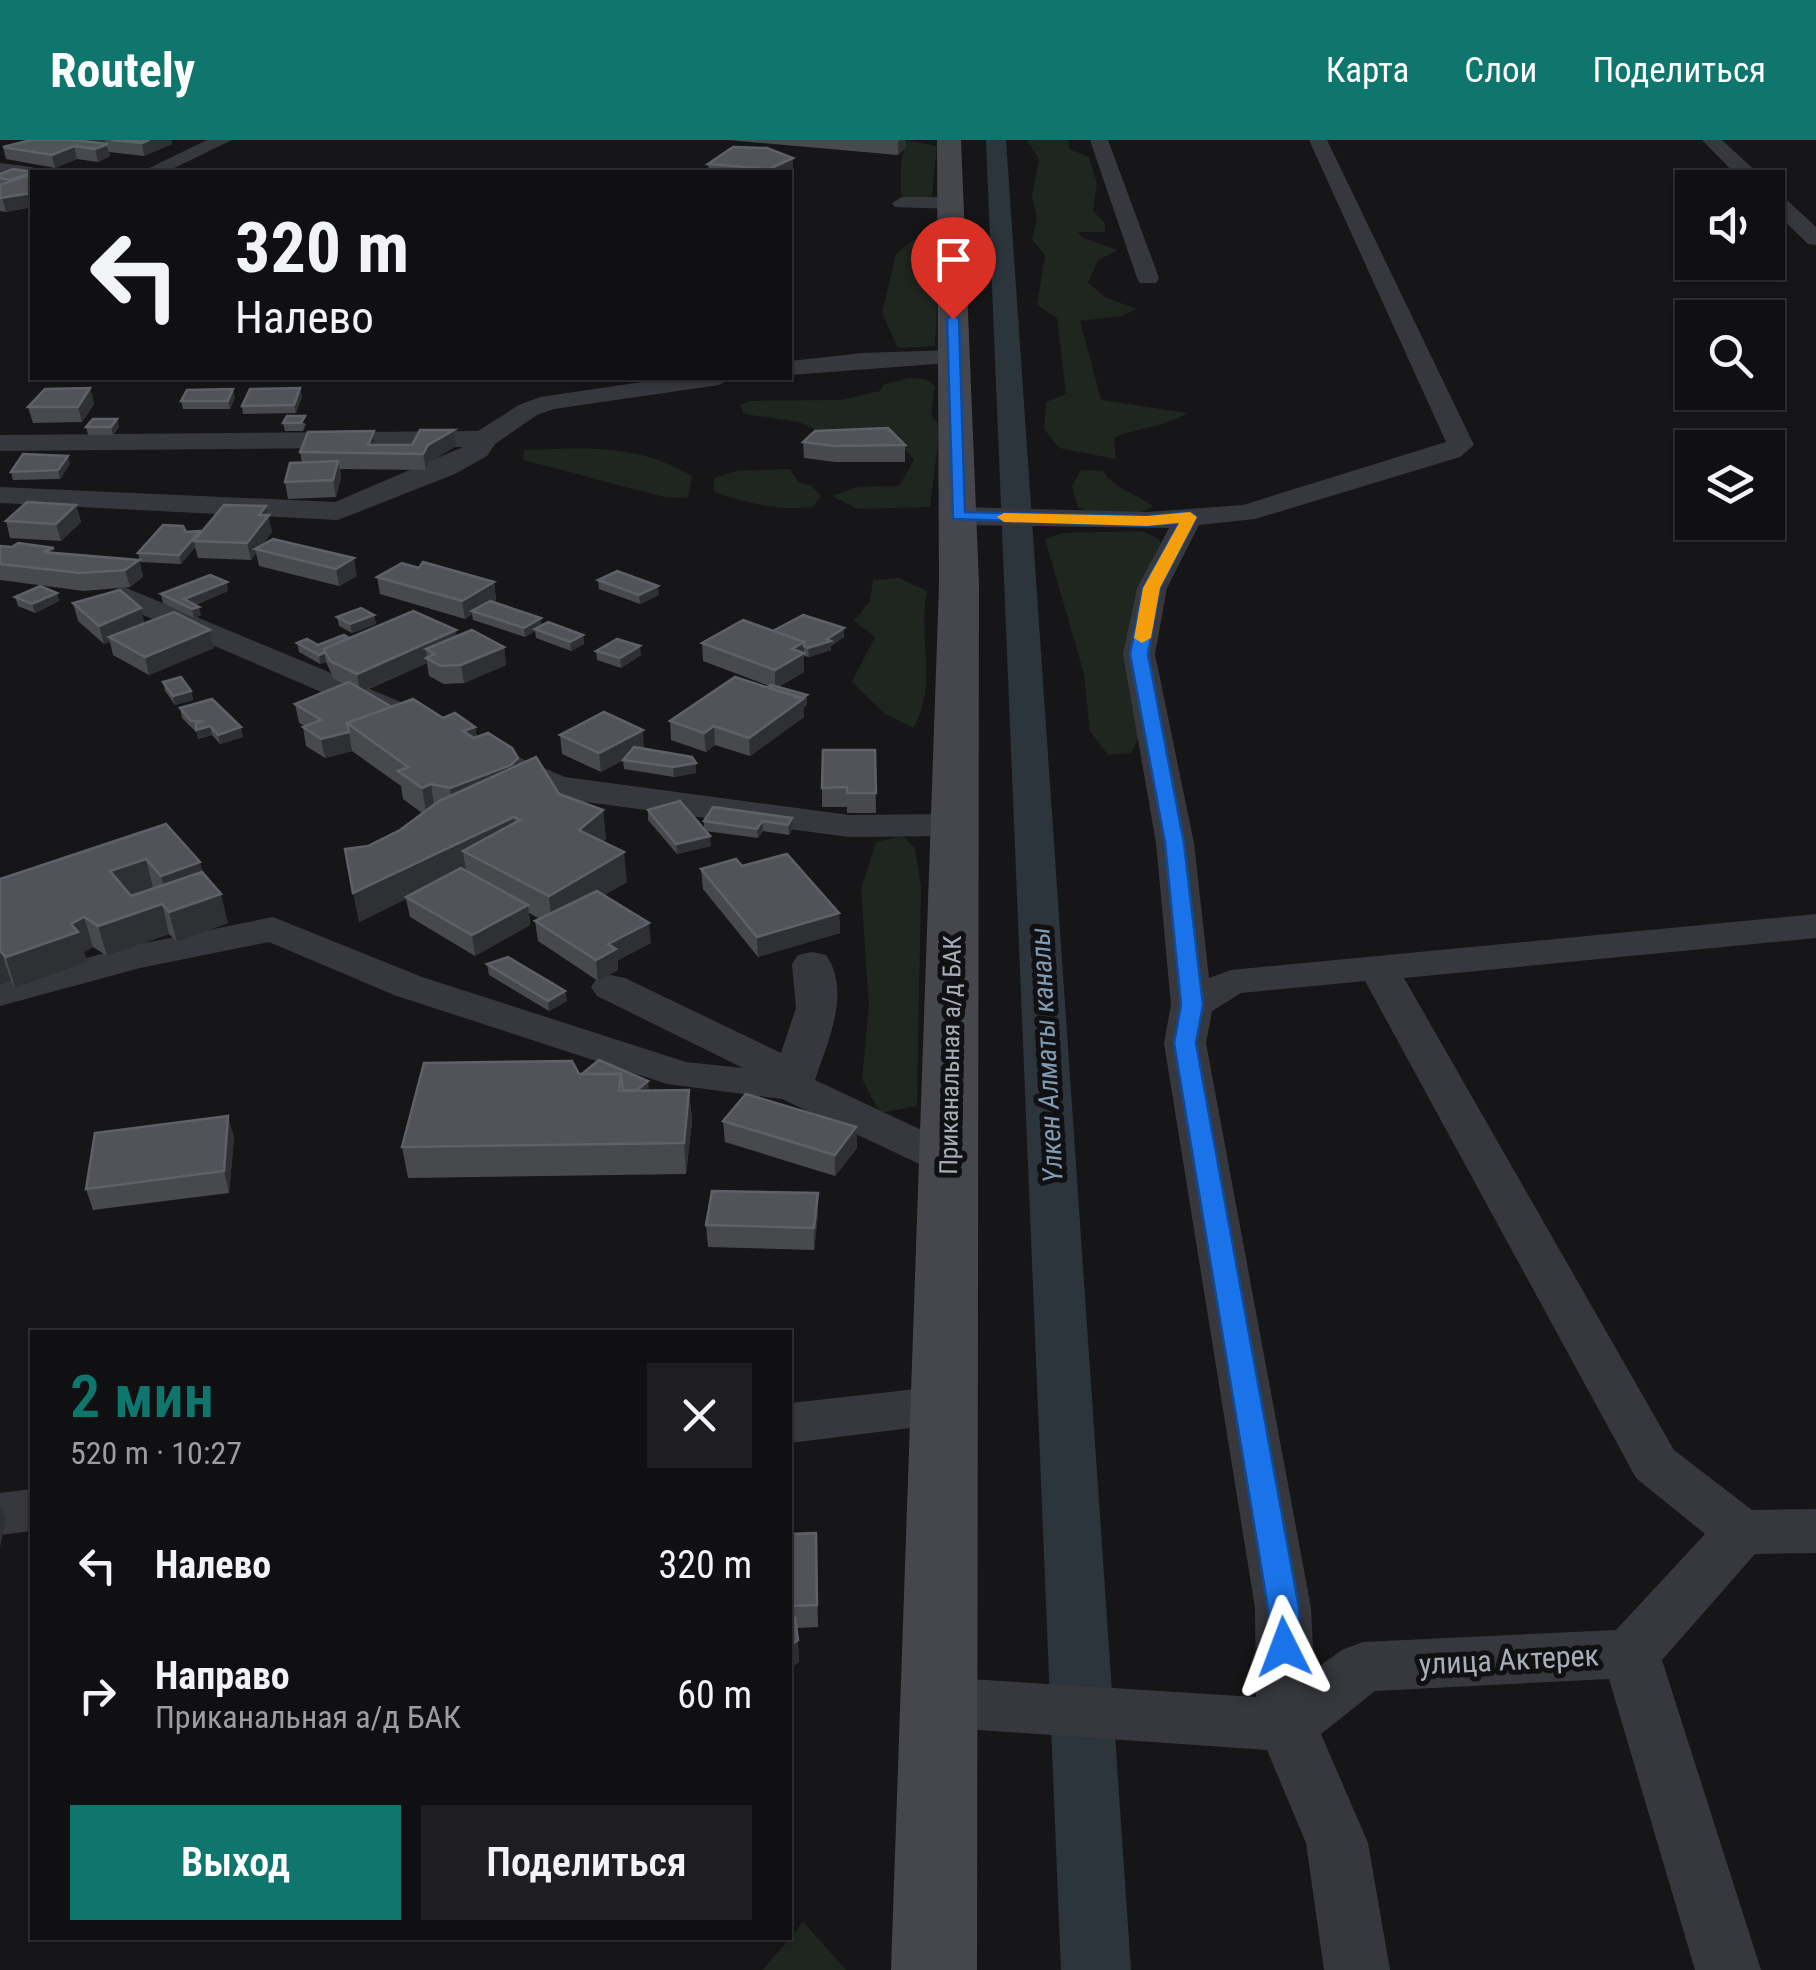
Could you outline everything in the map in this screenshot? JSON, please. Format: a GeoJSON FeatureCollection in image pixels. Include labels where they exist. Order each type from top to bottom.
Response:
{"type":"FeatureCollection","features":[{"type":"Feature","properties":{"kind":"main road","name":"Приканальная а/д БАК"},"geometry":{"type":"LineString","coordinates":[[934,1970],[961,1703],[943,1405],[959,516],[954,357],[926,203],[949,140]]}},
{"type":"Feature","properties":{"kind":"street"},"geometry":{"type":"LineString","coordinates":[[156,170],[224,140]]}},
{"type":"Feature","properties":{"kind":"street"},"geometry":{"type":"LineString","coordinates":[[1099,140],[1148,278]]}},
{"type":"Feature","properties":{"kind":"street"},"geometry":{"type":"LineString","coordinates":[[959,516],[1147,521],[1245,513],[1450,451],[1461,444],[1318,140]]}},
{"type":"Feature","properties":{"kind":"street"},"geometry":{"type":"LineString","coordinates":[[1711,140],[1742,170]]}},
{"type":"Feature","properties":{"kind":"street"},"geometry":{"type":"LineString","coordinates":[[0,169],[30,173]]}},
{"type":"Feature","properties":{"kind":"street"},"geometry":{"type":"LineString","coordinates":[[1785,210],[1816,239]]}},
{"type":"Feature","properties":{"kind":"street"},"geometry":{"type":"LineString","coordinates":[[792,368],[862,360],[954,357]]}},
{"type":"Feature","properties":{"kind":"street"},"geometry":{"type":"LineString","coordinates":[[0,496],[338,511],[444,468],[478,450],[484,439],[528,410],[549,402],[705,380]]}},
{"type":"Feature","properties":{"kind":"street"},"geometry":{"type":"LineString","coordinates":[[0,443],[484,439]]}},
{"type":"Feature","properties":{"kind":"street"},"geometry":{"type":"LineString","coordinates":[[1190,517],[1152,588],[1139,654],[1174,843],[1192,1005],[1185,1043],[1284,1608],[1287,1725],[1337,1842],[1358,1970]]}},
{"type":"Feature","properties":{"kind":"street"},"geometry":{"type":"LineString","coordinates":[[124,596],[412,719]]}},
{"type":"Feature","properties":{"kind":"street"},"geometry":{"type":"LineString","coordinates":[[482,749],[556,787],[849,826],[955,825]]}},
{"type":"Feature","properties":{"kind":"street"},"geometry":{"type":"LineString","coordinates":[[1192,1005],[1232,982],[1816,926]]}},
{"type":"Feature","properties":{"kind":"street"},"geometry":{"type":"LineString","coordinates":[[0,994],[135,957],[274,929],[408,986],[682,1075],[791,1086],[948,1160]]}},
{"type":"Feature","properties":{"kind":"street"},"geometry":{"type":"LineString","coordinates":[[791,1086],[817,1008],[812,964]]}},
{"type":"Feature","properties":{"kind":"street"},"geometry":{"type":"LineString","coordinates":[[1378,966],[1655,1464],[1741,1532],[1816,1531]]}},
{"type":"Feature","properties":{"kind":"street"},"geometry":{"type":"LineString","coordinates":[[611,987],[770,1064],[791,1086]]}},
{"type":"Feature","properties":{"kind":"street"},"geometry":{"type":"LineString","coordinates":[[792,1423],[943,1405]]}},
{"type":"Feature","properties":{"kind":"street"},"geometry":{"type":"LineString","coordinates":[[0,1514],[30,1510]]}},
{"type":"Feature","properties":{"kind":"street","name":"улица Актерек"},"geometry":{"type":"LineString","coordinates":[[1287,1725],[1363,1667],[1632,1654],[1741,1532]]}},
{"type":"Feature","properties":{"kind":"street"},"geometry":{"type":"LineString","coordinates":[[1632,1654],[1728,1970]]}},
{"type":"Feature","properties":{"kind":"street"},"geometry":{"type":"LineString","coordinates":[[961,1703],[1287,1725]]}},
{"type":"Feature","properties":{"kind":"shaded area"},"geometry":{"type":"Polygon","coordinates":[[[907,140],[937,146],[932,196],[911,201],[901,195],[901,162],[907,140]]]}},
{"type":"Feature","properties":{"kind":"shaded area"},"geometry":{"type":"Polygon","coordinates":[[[1027,140],[1069,140],[1069,149],[1089,157],[1097,183],[1093,211],[1105,223],[1105,232],[1078,232],[1083,238],[1118,250],[1098,260],[1088,283],[1105,297],[1136,309],[1122,316],[1080,321],[1101,400],[1187,413],[1114,438],[1116,459],[1059,448],[1044,429],[1046,402],[1066,394],[1057,318],[1037,305],[1045,255],[1032,239],[1037,220],[1032,196],[1039,159],[1027,140]]]}},
{"type":"Feature","properties":{"kind":"shaded area"},"geometry":{"type":"Polygon","coordinates":[[[913,240],[931,241],[939,249],[935,346],[898,348],[882,313],[896,254],[913,240]]]}},
{"type":"Feature","properties":{"kind":"shaded area"},"geometry":{"type":"Polygon","coordinates":[[[909,378],[926,379],[935,386],[931,415],[940,426],[930,507],[858,509],[832,496],[858,487],[899,486],[914,460],[898,442],[834,439],[799,422],[744,414],[740,405],[750,401],[840,400],[880,391],[883,385],[909,378]]]}},
{"type":"Feature","properties":{"kind":"shaded area"},"geometry":{"type":"Polygon","coordinates":[[[524,450],[611,450],[651,458],[692,476],[688,498],[664,497],[523,460],[524,450]]]}},
{"type":"Feature","properties":{"kind":"shaded area"},"geometry":{"type":"Polygon","coordinates":[[[790,469],[799,483],[811,485],[821,496],[813,507],[763,505],[714,492],[714,478],[737,471],[790,469]]]}},
{"type":"Feature","properties":{"kind":"shaded area"},"geometry":{"type":"Polygon","coordinates":[[[1081,470],[1103,471],[1119,487],[1153,506],[1126,514],[1078,508],[1072,486],[1081,470]]]}},
{"type":"Feature","properties":{"kind":"shaded area"},"geometry":{"type":"Polygon","coordinates":[[[1142,531],[1159,539],[1164,551],[1146,723],[1131,753],[1108,755],[1090,731],[1084,674],[1045,539],[1063,533],[1142,531]]]}},
{"type":"Feature","properties":{"kind":"shaded area"},"geometry":{"type":"Polygon","coordinates":[[[899,578],[927,591],[925,695],[913,728],[885,714],[852,682],[875,637],[854,621],[870,601],[873,580],[899,578]]]}},
{"type":"Feature","properties":{"kind":"shaded area"},"geometry":{"type":"Polygon","coordinates":[[[903,836],[915,848],[921,887],[917,1106],[880,1113],[862,1079],[869,1006],[861,889],[876,842],[903,836]]]}},
{"type":"Feature","properties":{"kind":"shaded area"},"geometry":{"type":"Polygon","coordinates":[[[803,1922],[846,1970],[763,1970],[792,1940],[803,1922]]]}},
{"type":"Feature","properties":{"kind":"building"},"geometry":{"type":"Polygon","coordinates":[[[31,140],[108,144],[95,149],[74,146],[52,155],[3,147],[31,140]]]}},
{"type":"Feature","properties":{"kind":"building"},"geometry":{"type":"Polygon","coordinates":[[[733,147],[767,148],[793,158],[769,169],[708,164],[733,147]]]}},
{"type":"Feature","properties":{"kind":"building"},"geometry":{"type":"Polygon","coordinates":[[[13,169],[30,172],[11,180],[0,178],[0,174],[13,169]]]}},
{"type":"Feature","properties":{"kind":"building"},"geometry":{"type":"Polygon","coordinates":[[[30,177],[30,193],[0,198],[0,185],[30,177]]]}},
{"type":"Feature","properties":{"kind":"building"},"geometry":{"type":"Polygon","coordinates":[[[90,388],[78,407],[28,407],[45,389],[90,388]]]}},
{"type":"Feature","properties":{"kind":"building"},"geometry":{"type":"Polygon","coordinates":[[[300,388],[294,405],[242,406],[250,389],[300,388]]]}},
{"type":"Feature","properties":{"kind":"building"},"geometry":{"type":"Polygon","coordinates":[[[233,389],[228,401],[181,401],[187,390],[233,389]]]}},
{"type":"Feature","properties":{"kind":"building"},"geometry":{"type":"Polygon","coordinates":[[[287,416],[305,416],[301,423],[283,423],[287,416]]]}},
{"type":"Feature","properties":{"kind":"building"},"geometry":{"type":"Polygon","coordinates":[[[93,419],[117,419],[111,427],[86,427],[93,419]]]}},
{"type":"Feature","properties":{"kind":"building"},"geometry":{"type":"Polygon","coordinates":[[[888,428],[905,445],[835,446],[803,442],[815,431],[888,428]]]}},
{"type":"Feature","properties":{"kind":"building"},"geometry":{"type":"Polygon","coordinates":[[[420,430],[454,430],[428,445],[423,454],[300,452],[308,432],[374,431],[368,445],[412,445],[420,430]]]}},
{"type":"Feature","properties":{"kind":"building"},"geometry":{"type":"Polygon","coordinates":[[[23,454],[68,456],[58,470],[11,472],[23,454]]]}},
{"type":"Feature","properties":{"kind":"building"},"geometry":{"type":"Polygon","coordinates":[[[338,461],[333,480],[285,482],[290,463],[338,461]]]}},
{"type":"Feature","properties":{"kind":"building"},"geometry":{"type":"Polygon","coordinates":[[[27,502],[76,505],[56,524],[6,521],[27,502]]]}},
{"type":"Feature","properties":{"kind":"building"},"geometry":{"type":"Polygon","coordinates":[[[224,505],[266,506],[259,515],[269,515],[247,543],[194,541],[224,505]]]}},
{"type":"Feature","properties":{"kind":"building"},"geometry":{"type":"Polygon","coordinates":[[[163,525],[183,526],[186,532],[200,531],[179,555],[138,553],[163,525]]]}},
{"type":"Feature","properties":{"kind":"building"},"geometry":{"type":"Polygon","coordinates":[[[273,539],[354,558],[336,569],[255,549],[273,539]]]}},
{"type":"Feature","properties":{"kind":"building"},"geometry":{"type":"Polygon","coordinates":[[[18,543],[54,548],[43,552],[139,560],[125,570],[80,573],[0,564],[0,546],[18,543]]]}},
{"type":"Feature","properties":{"kind":"building"},"geometry":{"type":"Polygon","coordinates":[[[423,562],[494,582],[462,601],[377,577],[402,563],[419,568],[423,562]]]}},
{"type":"Feature","properties":{"kind":"building"},"geometry":{"type":"Polygon","coordinates":[[[617,571],[658,586],[639,595],[598,580],[617,571]]]}},
{"type":"Feature","properties":{"kind":"building"},"geometry":{"type":"Polygon","coordinates":[[[210,575],[227,582],[184,599],[199,607],[192,609],[161,594],[210,575]]]}},
{"type":"Feature","properties":{"kind":"building"},"geometry":{"type":"Polygon","coordinates":[[[40,586],[57,593],[32,604],[15,597],[40,586]]]}},
{"type":"Feature","properties":{"kind":"building"},"geometry":{"type":"Polygon","coordinates":[[[120,590],[141,608],[99,626],[73,603],[120,590]]]}},
{"type":"Feature","properties":{"kind":"building"},"geometry":{"type":"Polygon","coordinates":[[[490,601],[541,618],[524,628],[472,611],[490,601]]]}},
{"type":"Feature","properties":{"kind":"building"},"geometry":{"type":"Polygon","coordinates":[[[361,608],[374,615],[350,624],[337,617],[361,608]]]}},
{"type":"Feature","properties":{"kind":"building"},"geometry":{"type":"Polygon","coordinates":[[[413,611],[456,630],[357,674],[330,661],[324,649],[413,611]]]}},
{"type":"Feature","properties":{"kind":"building"},"geometry":{"type":"Polygon","coordinates":[[[174,612],[210,630],[145,657],[109,637],[174,612]]]}},
{"type":"Feature","properties":{"kind":"building"},"geometry":{"type":"Polygon","coordinates":[[[803,615],[844,628],[827,639],[831,641],[808,648],[804,642],[773,631],[803,615]]]}},
{"type":"Feature","properties":{"kind":"building"},"geometry":{"type":"Polygon","coordinates":[[[743,620],[804,642],[792,649],[804,653],[775,670],[702,643],[743,620]]]}},
{"type":"Feature","properties":{"kind":"building"},"geometry":{"type":"Polygon","coordinates":[[[548,622],[583,635],[570,642],[535,629],[548,622]]]}},
{"type":"Feature","properties":{"kind":"building"},"geometry":{"type":"Polygon","coordinates":[[[472,630],[504,647],[461,665],[441,666],[426,658],[435,654],[426,649],[472,630]]]}},
{"type":"Feature","properties":{"kind":"building"},"geometry":{"type":"Polygon","coordinates":[[[344,635],[349,638],[319,655],[297,643],[307,639],[318,645],[344,635]]]}},
{"type":"Feature","properties":{"kind":"building"},"geometry":{"type":"Polygon","coordinates":[[[617,639],[640,646],[620,658],[596,651],[617,639]]]}},
{"type":"Feature","properties":{"kind":"building"},"geometry":{"type":"Polygon","coordinates":[[[181,677],[191,691],[173,696],[163,682],[181,677]]]}},
{"type":"Feature","properties":{"kind":"building"},"geometry":{"type":"Polygon","coordinates":[[[735,677],[803,699],[749,738],[714,726],[704,733],[670,721],[735,677]]]}},
{"type":"Feature","properties":{"kind":"building"},"geometry":{"type":"Polygon","coordinates":[[[349,682],[392,707],[347,723],[349,732],[321,739],[303,727],[321,720],[295,704],[349,682]]]}},
{"type":"Feature","properties":{"kind":"building"},"geometry":{"type":"Polygon","coordinates":[[[767,687],[807,695],[802,698],[767,687]]]}},
{"type":"Feature","properties":{"kind":"building"},"geometry":{"type":"Polygon","coordinates":[[[212,699],[241,727],[218,735],[210,726],[196,730],[196,723],[204,721],[191,721],[180,708],[212,699]]]}},
{"type":"Feature","properties":{"kind":"building"},"geometry":{"type":"Polygon","coordinates":[[[413,699],[443,718],[455,713],[475,727],[463,731],[474,738],[488,733],[512,748],[518,758],[511,765],[450,788],[431,784],[422,788],[398,771],[408,767],[347,723],[413,699]]]}},
{"type":"Feature","properties":{"kind":"building"},"geometry":{"type":"Polygon","coordinates":[[[604,712],[643,730],[599,753],[560,735],[604,712]]]}},
{"type":"Feature","properties":{"kind":"building"},"geometry":{"type":"Polygon","coordinates":[[[634,747],[692,757],[696,763],[673,767],[623,760],[634,747]]]}},
{"type":"Feature","properties":{"kind":"building"},"geometry":{"type":"Polygon","coordinates":[[[823,750],[875,750],[876,793],[847,793],[847,787],[822,788],[823,750]]]}},
{"type":"Feature","properties":{"kind":"building"},"geometry":{"type":"Polygon","coordinates":[[[536,757],[559,794],[603,810],[579,830],[624,852],[549,896],[463,851],[520,820],[514,817],[353,893],[345,849],[368,846],[400,830],[439,801],[536,757]]]}},
{"type":"Feature","properties":{"kind":"building"},"geometry":{"type":"Polygon","coordinates":[[[680,801],[710,836],[676,844],[648,810],[680,801]]]}},
{"type":"Feature","properties":{"kind":"building"},"geometry":{"type":"Polygon","coordinates":[[[713,807],[792,818],[788,825],[762,821],[757,829],[704,821],[713,807]]]}},
{"type":"Feature","properties":{"kind":"building"},"geometry":{"type":"Polygon","coordinates":[[[166,824],[200,862],[161,876],[146,859],[110,871],[131,896],[202,872],[221,894],[169,912],[162,904],[98,926],[84,917],[71,924],[78,932],[6,957],[0,951],[0,879],[166,824]]]}},
{"type":"Feature","properties":{"kind":"building"},"geometry":{"type":"Polygon","coordinates":[[[787,854],[839,913],[757,937],[701,869],[736,859],[742,866],[787,854]]]}},
{"type":"Feature","properties":{"kind":"building"},"geometry":{"type":"Polygon","coordinates":[[[461,868],[528,905],[472,935],[406,897],[461,868]]]}},
{"type":"Feature","properties":{"kind":"building"},"geometry":{"type":"Polygon","coordinates":[[[597,891],[649,923],[608,944],[616,949],[596,960],[535,921],[597,891]]]}},
{"type":"Feature","properties":{"kind":"building"},"geometry":{"type":"Polygon","coordinates":[[[508,957],[565,991],[548,1001],[487,964],[508,957]]]}},
{"type":"Feature","properties":{"kind":"building"},"geometry":{"type":"Polygon","coordinates":[[[599,1060],[648,1081],[637,1090],[623,1090],[621,1074],[582,1074],[599,1060]]]}},
{"type":"Feature","properties":{"kind":"building"},"geometry":{"type":"Polygon","coordinates":[[[572,1061],[579,1074],[621,1074],[619,1091],[689,1090],[684,1143],[402,1147],[424,1063],[572,1061]]]}},
{"type":"Feature","properties":{"kind":"building"},"geometry":{"type":"Polygon","coordinates":[[[746,1094],[856,1127],[835,1155],[723,1121],[746,1094]]]}},
{"type":"Feature","properties":{"kind":"building"},"geometry":{"type":"Polygon","coordinates":[[[228,1116],[224,1171],[86,1189],[95,1133],[228,1116]]]}},
{"type":"Feature","properties":{"kind":"building"},"geometry":{"type":"Polygon","coordinates":[[[712,1191],[818,1193],[814,1228],[706,1225],[712,1191]]]}},
{"type":"Feature","properties":{"kind":"building"},"geometry":{"type":"Polygon","coordinates":[[[816,1533],[817,1605],[792,1606],[792,1534],[816,1533]]]}},
{"type":"Feature","properties":{"kind":"building"},"geometry":{"type":"Polygon","coordinates":[[[795,1618],[798,1640],[792,1644],[795,1618]]]}},
{"type":"Feature","properties":{"kind":"waterway","name":"Үлкен Алматы каналы"},"geometry":{"type":"LineString","coordinates":[[996,140],[1096,1970]]}},
{"type":"Feature","properties":{"kind":"slow traffic"},"geometry":{"type":"LineString","coordinates":[[1004,517],[1147,521],[1190,517],[1152,588],[1142,638]]}},
{"type":"Feature","properties":{"kind":"route"},"geometry":{"type":"LineString","coordinates":[[953,319],[958,516],[1147,521],[1190,517],[1152,588],[1139,654],[1174,843],[1192,1005],[1185,1043],[1284,1608],[1284,1647]]}}]}
